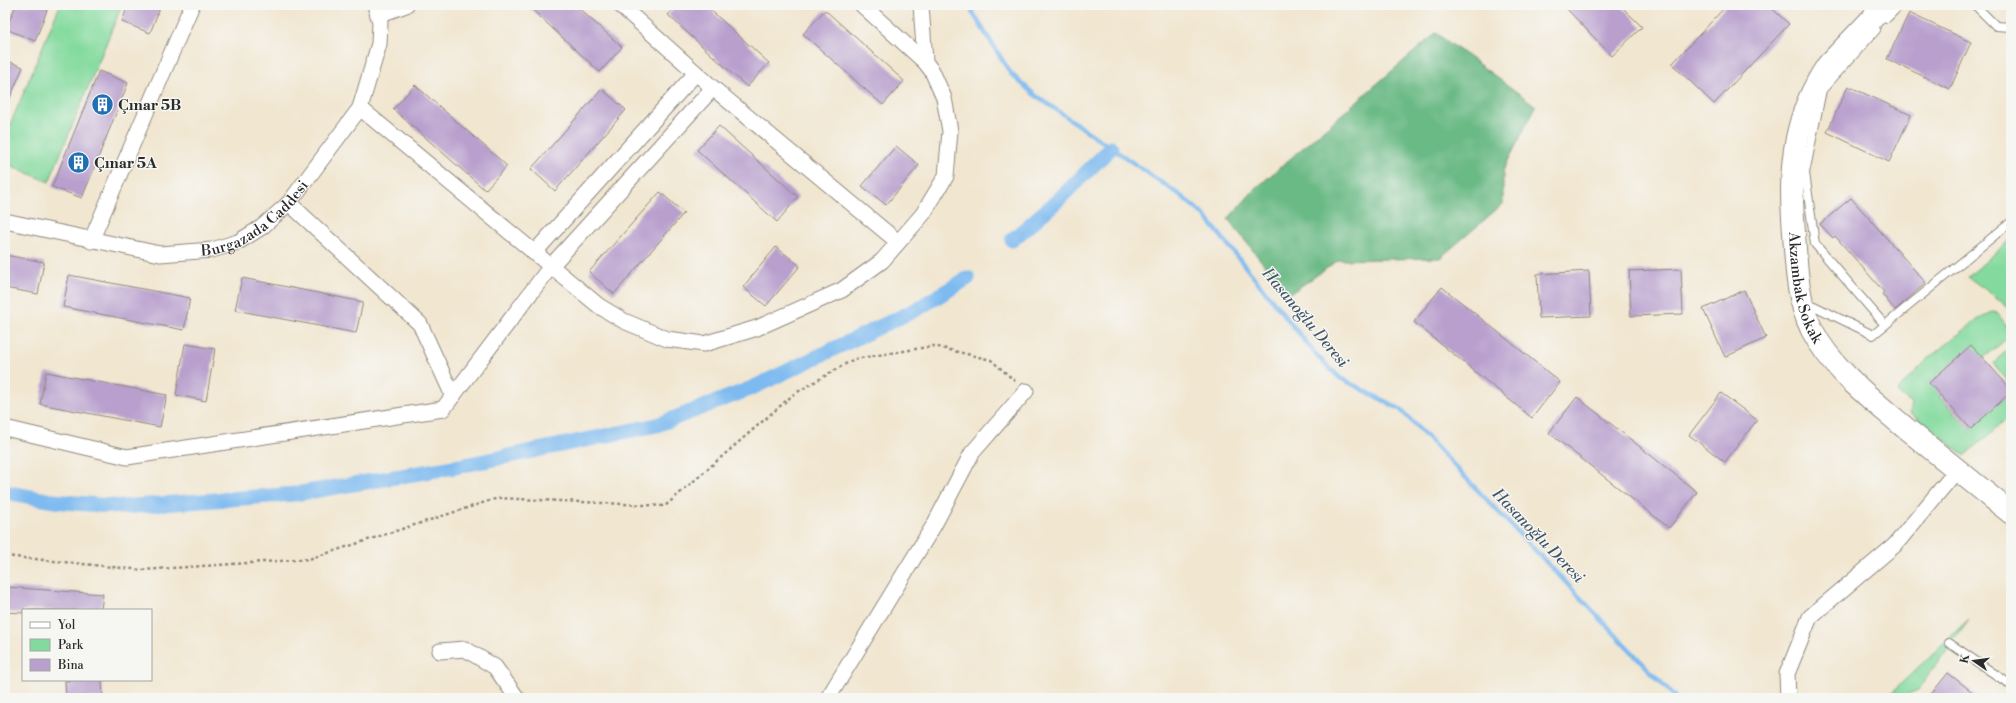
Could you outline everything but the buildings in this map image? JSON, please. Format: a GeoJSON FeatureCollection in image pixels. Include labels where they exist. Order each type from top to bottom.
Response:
{"type":"FeatureCollection","features":[{"type":"Feature","properties":{"kind":"street"},"geometry":{"type":"LineString","coordinates":[[91,240],[192,5]]}},
{"type":"Feature","properties":{"kind":"street"},"geometry":{"type":"LineString","coordinates":[[376,10],[406,5]]}},
{"type":"Feature","properties":{"kind":"street"},"geometry":{"type":"LineString","coordinates":[[620,5],[713,88],[898,242]]}},
{"type":"Feature","properties":{"kind":"street"},"geometry":{"type":"LineString","coordinates":[[360,108],[599,306],[624,321],[667,339],[704,344],[757,328],[842,290],[882,261],[923,214],[946,176],[950,131],[944,98],[932,71],[925,62],[862,5]]}},
{"type":"Feature","properties":{"kind":"street"},"geometry":{"type":"LineString","coordinates":[[921,5],[925,62]]}},
{"type":"Feature","properties":{"kind":"street","name":"Akzambak Sokak"},"geometry":{"type":"LineString","coordinates":[[1885,5],[1828,65],[1820,76],[1803,113],[1796,139],[1792,165],[1792,203],[1800,293],[1812,329],[1831,360],[1860,389],[2011,513]]}},
{"type":"Feature","properties":{"kind":"street","name":"Burgazada Caddesi"},"geometry":{"type":"LineString","coordinates":[[5,221],[160,254],[212,250],[238,242],[262,227],[288,203],[360,108],[379,44],[380,22],[376,10]]}},
{"type":"Feature","properties":{"kind":"street"},"geometry":{"type":"LineString","coordinates":[[534,253],[696,73]]}},
{"type":"Feature","properties":{"kind":"street"},"geometry":{"type":"LineString","coordinates":[[5,428],[127,457],[443,409],[550,266],[713,88]]}},
{"type":"Feature","properties":{"kind":"street"},"geometry":{"type":"LineString","coordinates":[[288,203],[420,324],[453,396]]}},
{"type":"Feature","properties":{"kind":"street"},"geometry":{"type":"LineString","coordinates":[[828,698],[934,524],[972,453],[1026,390]]}},
{"type":"Feature","properties":{"kind":"street"},"geometry":{"type":"LineString","coordinates":[[1788,698],[1787,674],[1810,617],[1895,545],[1958,470]]}},
{"type":"Feature","properties":{"kind":"street"},"geometry":{"type":"LineString","coordinates":[[440,651],[465,649],[495,667],[516,698]]}},
{"type":"Feature","properties":{"kind":"lane"},"geometry":{"type":"LineString","coordinates":[[1885,325],[1814,244],[1805,173],[1822,90],[1900,5]]}},
{"type":"Feature","properties":{"kind":"lane"},"geometry":{"type":"LineString","coordinates":[[1975,5],[1996,26],[2011,27]]}},
{"type":"Feature","properties":{"kind":"lane"},"geometry":{"type":"LineString","coordinates":[[1802,300],[1873,335],[2011,222]]}},
{"type":"Feature","properties":{"kind":"lane"},"geometry":{"type":"LineString","coordinates":[[1949,643],[2011,685]]}},
{"type":"Feature","properties":{"kind":"path"},"geometry":{"type":"LineString","coordinates":[[5,556],[142,570],[309,559],[498,498],[666,506],[794,394],[854,359],[934,346],[991,360],[1026,390]]}},
{"type":"Feature","properties":{"kind":"green space"},"geometry":{"type":"Polygon","coordinates":[[[60,5],[122,5],[49,182],[5,163],[5,137],[60,5]]]}},
{"type":"Feature","properties":{"kind":"green space"},"geometry":{"type":"Polygon","coordinates":[[[1436,33],[1536,106],[1503,171],[1503,204],[1440,258],[1339,260],[1288,295],[1228,219],[1255,189],[1436,33]]]}},
{"type":"Feature","properties":{"kind":"green space"},"geometry":{"type":"Polygon","coordinates":[[[2011,239],[2011,313],[2000,300],[1968,277],[2011,239]]]}},
{"type":"Feature","properties":{"kind":"green space"},"geometry":{"type":"Polygon","coordinates":[[[1993,312],[1997,313],[2011,331],[2011,335],[1939,396],[1970,430],[2011,389],[2011,421],[2007,418],[1965,456],[1910,413],[1912,404],[1897,393],[1906,381],[1937,351],[1983,316],[1993,312]]]}},
{"type":"Feature","properties":{"kind":"green space"},"geometry":{"type":"Polygon","coordinates":[[[2011,347],[2011,385],[1993,363],[2011,347]]]}},
{"type":"Feature","properties":{"kind":"green space"},"geometry":{"type":"Polygon","coordinates":[[[1969,619],[1918,690],[1898,698],[1886,698],[1969,619]]]}},
{"type":"Feature","properties":{"kind":"waterway","name":"Hasanoğlu Deresi"},"geometry":{"type":"LineString","coordinates":[[968,5],[1011,74],[1035,95],[1181,196],[1204,215],[1317,356],[1340,378],[1400,409],[1676,698]]}},
{"type":"Feature","properties":{"kind":"waterway"},"geometry":{"type":"LineString","coordinates":[[1012,240],[1056,202],[1111,148]]}},
{"type":"Feature","properties":{"kind":"waterway"},"geometry":{"type":"LineString","coordinates":[[5,492],[53,501],[122,507],[295,494],[460,466],[657,425],[752,388],[917,309],[968,278]]}},
{"type":"Feature","properties":{"kind":"place","name":"Çınar 5B"},"geometry":{"type":"Point","coordinates":[102,105]}},
{"type":"Feature","properties":{"kind":"place","name":"Çınar 5A"},"geometry":{"type":"Point","coordinates":[78,163]}}]}
